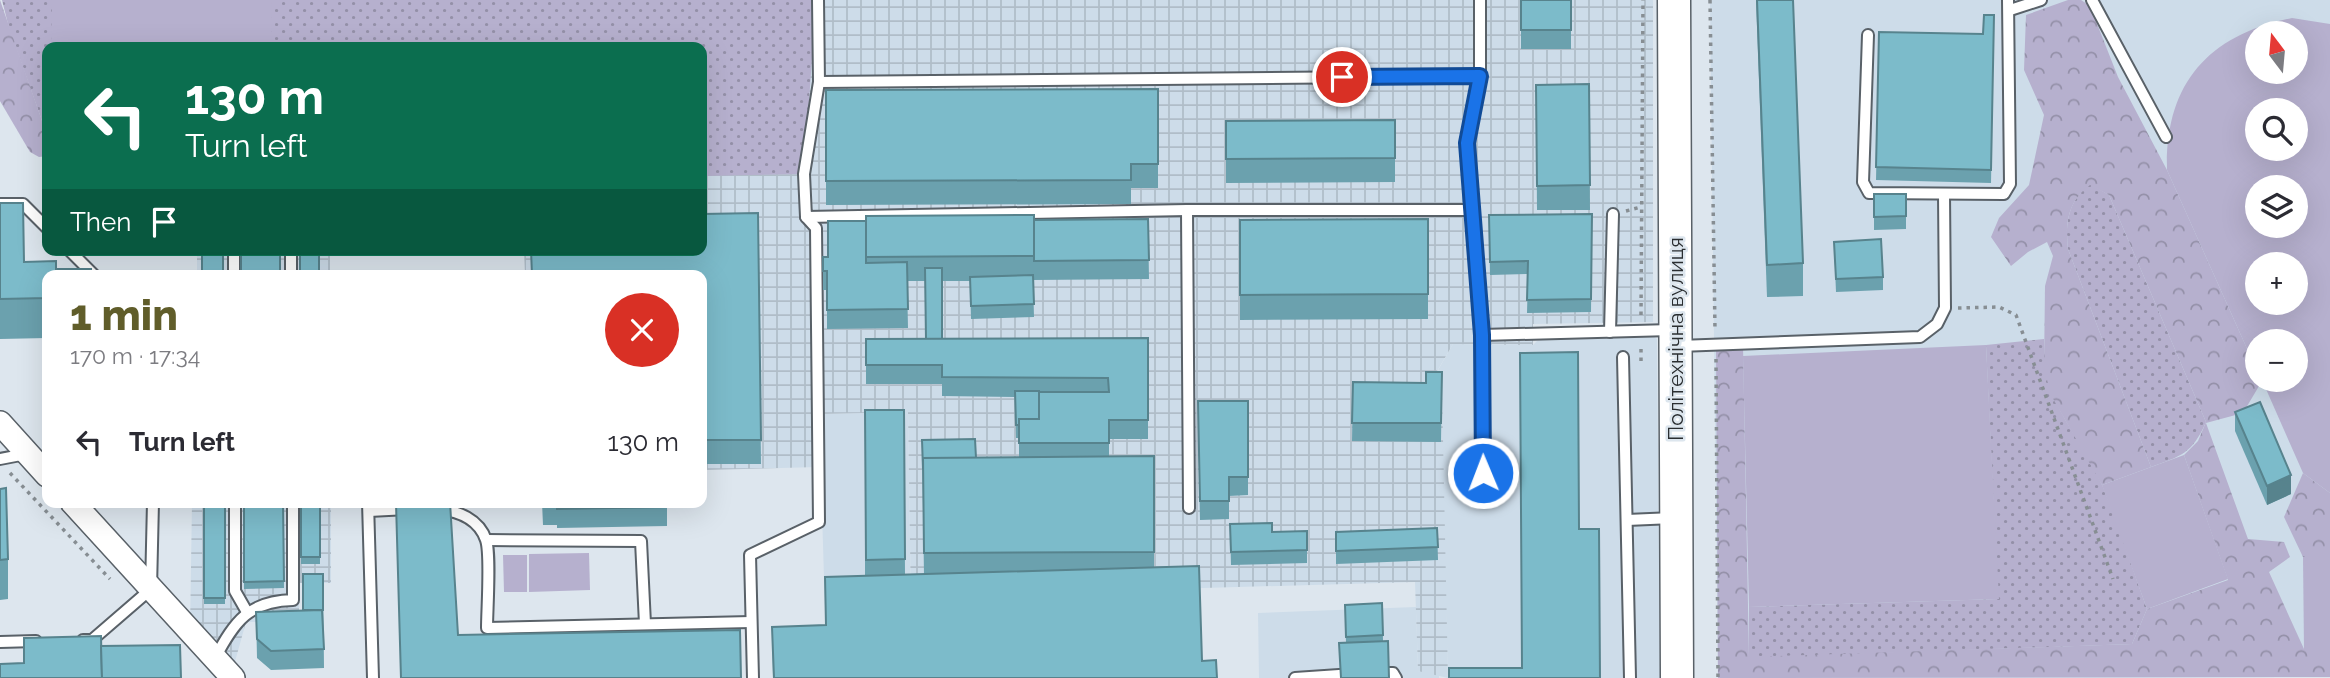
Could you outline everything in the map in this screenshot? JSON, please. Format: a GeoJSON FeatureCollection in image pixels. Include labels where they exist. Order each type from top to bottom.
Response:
{"type":"FeatureCollection","features":[{"type":"Feature","properties":{"kind":"street","name":"Політехнічна вулиця"},"geometry":{"type":"LineString","coordinates":[[1674,0],[1677,678]]}},
{"type":"Feature","properties":{"kind":"street"},"geometry":{"type":"LineString","coordinates":[[0,423],[42,469]]}},
{"type":"Feature","properties":{"kind":"street"},"geometry":{"type":"LineString","coordinates":[[77,508],[143,596],[215,658],[233,678]]}},
{"type":"Feature","properties":{"kind":"lane"},"geometry":{"type":"LineString","coordinates":[[753,678],[750,555],[819,522],[816,228],[807,217],[804,174],[819,82],[818,0]]}},
{"type":"Feature","properties":{"kind":"lane"},"geometry":{"type":"LineString","coordinates":[[1480,0],[1480,76],[1467,143],[1482,335],[1483,473]]}},
{"type":"Feature","properties":{"kind":"lane"},"geometry":{"type":"LineString","coordinates":[[1868,35],[1863,182],[1869,193],[2004,194],[2010,184],[2009,5],[2041,0]]}},
{"type":"Feature","properties":{"kind":"lane"},"geometry":{"type":"LineString","coordinates":[[2092,0],[2166,137]]}},
{"type":"Feature","properties":{"kind":"lane"},"geometry":{"type":"LineString","coordinates":[[819,82],[1480,76]]}},
{"type":"Feature","properties":{"kind":"lane"},"geometry":{"type":"LineString","coordinates":[[1482,335],[1610,332],[1675,338],[1920,337],[1937,324],[1945,309],[1944,194]]}},
{"type":"Feature","properties":{"kind":"lane"},"geometry":{"type":"LineString","coordinates":[[0,204],[23,204],[42,223]]}},
{"type":"Feature","properties":{"kind":"lane"},"geometry":{"type":"LineString","coordinates":[[807,217],[1187,210],[1472,210]]}},
{"type":"Feature","properties":{"kind":"lane"},"geometry":{"type":"LineString","coordinates":[[1187,210],[1189,508]]}},
{"type":"Feature","properties":{"kind":"lane"},"geometry":{"type":"LineString","coordinates":[[1610,332],[1613,214]]}},
{"type":"Feature","properties":{"kind":"lane"},"geometry":{"type":"LineString","coordinates":[[75,256],[89,270]]}},
{"type":"Feature","properties":{"kind":"lane"},"geometry":{"type":"LineString","coordinates":[[1623,357],[1630,678]]}},
{"type":"Feature","properties":{"kind":"lane"},"geometry":{"type":"LineString","coordinates":[[0,458],[29,454]]}},
{"type":"Feature","properties":{"kind":"lane"},"geometry":{"type":"LineString","coordinates":[[66,641],[92,640],[143,596],[152,508]]}},
{"type":"Feature","properties":{"kind":"lane"},"geometry":{"type":"LineString","coordinates":[[235,508],[235,591],[247,612]]}},
{"type":"Feature","properties":{"kind":"lane"},"geometry":{"type":"LineString","coordinates":[[215,658],[235,624],[247,612],[259,604],[293,600],[293,508]]}},
{"type":"Feature","properties":{"kind":"lane"},"geometry":{"type":"LineString","coordinates":[[369,508],[373,678]]}},
{"type":"Feature","properties":{"kind":"lane"},"geometry":{"type":"LineString","coordinates":[[404,508],[456,511],[469,517],[486,540],[487,628],[751,622]]}},
{"type":"Feature","properties":{"kind":"lane"},"geometry":{"type":"LineString","coordinates":[[1628,520],[1676,518]]}},
{"type":"Feature","properties":{"kind":"lane"},"geometry":{"type":"LineString","coordinates":[[486,540],[641,541],[645,624]]}},
{"type":"Feature","properties":{"kind":"lane"},"geometry":{"type":"LineString","coordinates":[[0,642],[53,641]]}},
{"type":"Feature","properties":{"kind":"lane"},"geometry":{"type":"LineString","coordinates":[[1295,678],[1393,673],[1396,678]]}},
{"type":"Feature","properties":{"kind":"path"},"geometry":{"type":"LineString","coordinates":[[1945,309],[1999,307],[2016,315],[2113,579]]}},
{"type":"Feature","properties":{"kind":"path"},"geometry":{"type":"LineString","coordinates":[[10,472],[42,502]]}},
{"type":"Feature","properties":{"kind":"path"},"geometry":{"type":"LineString","coordinates":[[49,508],[143,596]]}},
{"type":"Feature","properties":{"kind":"shaded area"},"geometry":{"type":"Polygon","coordinates":[[[329,0],[1653,0],[1653,322],[1533,324],[1533,345],[1453,344],[1426,390],[1442,391],[1448,678],[1418,671],[1415,582],[1169,589],[911,608],[908,412],[819,414],[819,467],[707,470],[707,270],[525,270],[524,256],[707,256],[707,42],[662,42],[329,0]]]}},
{"type":"Feature","properties":{"kind":"shaded area"},"geometry":{"type":"Polygon","coordinates":[[[1710,0],[2330,0],[2330,677],[1718,678],[1710,0]]]}},
{"type":"Feature","properties":{"kind":"shaded area"},"geometry":{"type":"Polygon","coordinates":[[[197,256],[330,256],[330,270],[197,270],[197,256]]]}},
{"type":"Feature","properties":{"kind":"shaded area"},"geometry":{"type":"Polygon","coordinates":[[[1652,335],[1657,339],[1660,678],[1448,678],[1441,442],[1426,391],[1453,344],[1533,345],[1538,340],[1652,335]]]}},
{"type":"Feature","properties":{"kind":"shaded area"},"geometry":{"type":"Polygon","coordinates":[[[908,412],[911,608],[825,610],[819,414],[908,412]]]}},
{"type":"Feature","properties":{"kind":"shaded area"},"geometry":{"type":"Polygon","coordinates":[[[192,508],[331,508],[331,583],[299,583],[299,622],[246,622],[231,676],[190,631],[192,508]]]}},
{"type":"Feature","properties":{"kind":"shaded area"},"geometry":{"type":"Polygon","coordinates":[[[1416,607],[1418,671],[1439,673],[1439,678],[1259,678],[1258,613],[1416,607]]]}},
{"type":"Feature","properties":{"kind":"green space"},"geometry":{"type":"Polygon","coordinates":[[[0,0],[42,121],[42,157],[30,152],[0,101],[0,0]]]}},
{"type":"Feature","properties":{"kind":"green space"},"geometry":{"type":"Polygon","coordinates":[[[2,0],[816,0],[804,174],[707,176],[707,42],[42,42],[42,121],[9,28],[2,0]]]}},
{"type":"Feature","properties":{"kind":"green space"},"geometry":{"type":"Polygon","coordinates":[[[52,0],[272,0],[271,42],[51,42],[52,0]]]}},
{"type":"Feature","properties":{"kind":"green space"},"geometry":{"type":"Polygon","coordinates":[[[2068,0],[2081,0],[2090,6],[2118,77],[2167,170],[2245,344],[2245,392],[2255,392],[2243,413],[2206,423],[2248,539],[2284,542],[2290,557],[2269,572],[2304,649],[2330,649],[2330,677],[1718,678],[1716,346],[1743,345],[1749,657],[2132,644],[2147,609],[2228,580],[2184,455],[2198,441],[2206,422],[2109,195],[2090,185],[2077,198],[2068,222],[2068,249],[2151,467],[2102,485],[2051,395],[2044,368],[2045,286],[2053,256],[2047,242],[2028,252],[2011,266],[1991,237],[1999,218],[2029,185],[2044,115],[2024,70],[2026,15],[2068,0]]]}},
{"type":"Feature","properties":{"kind":"green space"},"geometry":{"type":"Polygon","coordinates":[[[2292,18],[2330,24],[2330,493],[2303,473],[2267,392],[2308,392],[2308,329],[2245,329],[2245,344],[2167,170],[2168,139],[2174,112],[2184,89],[2197,68],[2215,51],[2245,33],[2245,84],[2308,84],[2308,21],[2281,21],[2292,18]]]}},
{"type":"Feature","properties":{"kind":"green space"},"geometry":{"type":"Polygon","coordinates":[[[2090,184],[2109,195],[2206,422],[2196,441],[2184,452],[2151,467],[2068,249],[2070,213],[2077,198],[2090,184]]]}},
{"type":"Feature","properties":{"kind":"green space"},"geometry":{"type":"Polygon","coordinates":[[[2044,339],[2050,384],[2056,401],[2103,487],[2147,609],[2132,644],[1749,658],[1749,607],[1998,599],[1986,345],[2044,339]]]}},
{"type":"Feature","properties":{"kind":"green space"},"geometry":{"type":"Polygon","coordinates":[[[1986,345],[1999,599],[1749,607],[1743,356],[1986,345]]]}},
{"type":"Feature","properties":{"kind":"green space"},"geometry":{"type":"Polygon","coordinates":[[[2184,455],[2228,579],[2147,609],[2102,485],[2184,455]]]}},
{"type":"Feature","properties":{"kind":"green space"},"geometry":{"type":"Polygon","coordinates":[[[2303,473],[2330,493],[2330,557],[2303,557],[2284,517],[2303,473]]]}},
{"type":"Feature","properties":{"kind":"green space"},"geometry":{"type":"Polygon","coordinates":[[[589,553],[590,590],[529,592],[529,554],[589,553]]]}},
{"type":"Feature","properties":{"kind":"green space"},"geometry":{"type":"Polygon","coordinates":[[[503,555],[527,555],[527,592],[504,592],[503,555]]]}},
{"type":"Feature","properties":{"kind":"green space"},"geometry":{"type":"Polygon","coordinates":[[[2303,557],[2330,557],[2330,649],[2304,649],[2303,557]]]}},
{"type":"Feature","properties":{"kind":"building"},"geometry":{"type":"Polygon","coordinates":[[[1521,0],[1571,0],[1571,30],[1521,30],[1521,0]]]}},
{"type":"Feature","properties":{"kind":"building"},"geometry":{"type":"Polygon","coordinates":[[[1757,0],[1793,0],[1803,263],[1767,265],[1757,0]]]}},
{"type":"Feature","properties":{"kind":"building"},"geometry":{"type":"Polygon","coordinates":[[[1984,15],[1994,15],[1991,170],[1876,167],[1879,32],[1983,34],[1984,15]]]}},
{"type":"Feature","properties":{"kind":"building"},"geometry":{"type":"Polygon","coordinates":[[[1589,84],[1590,185],[1537,186],[1536,85],[1589,84]]]}},
{"type":"Feature","properties":{"kind":"building"},"geometry":{"type":"Polygon","coordinates":[[[1158,89],[1158,164],[1131,164],[1131,180],[826,181],[826,90],[1158,89]]]}},
{"type":"Feature","properties":{"kind":"building"},"geometry":{"type":"Polygon","coordinates":[[[1395,120],[1395,158],[1226,159],[1226,121],[1395,120]]]}},
{"type":"Feature","properties":{"kind":"building"},"geometry":{"type":"Polygon","coordinates":[[[1874,194],[1906,194],[1906,216],[1874,217],[1874,194]]]}},
{"type":"Feature","properties":{"kind":"building"},"geometry":{"type":"Polygon","coordinates":[[[0,203],[23,203],[24,262],[56,261],[56,269],[91,270],[42,270],[42,298],[0,299],[0,203]]]}},
{"type":"Feature","properties":{"kind":"building"},"geometry":{"type":"Polygon","coordinates":[[[758,213],[761,440],[707,440],[707,270],[532,270],[531,256],[707,256],[707,214],[758,213]]]}},
{"type":"Feature","properties":{"kind":"building"},"geometry":{"type":"Polygon","coordinates":[[[1592,214],[1591,299],[1527,300],[1528,261],[1490,262],[1489,215],[1592,214]]]}},
{"type":"Feature","properties":{"kind":"building"},"geometry":{"type":"Polygon","coordinates":[[[1034,215],[1034,256],[866,257],[866,216],[1034,215]]]}},
{"type":"Feature","properties":{"kind":"building"},"geometry":{"type":"Polygon","coordinates":[[[1148,219],[1149,260],[1034,261],[1034,220],[1148,219]]]}},
{"type":"Feature","properties":{"kind":"building"},"geometry":{"type":"Polygon","coordinates":[[[1428,219],[1428,294],[1240,295],[1240,220],[1428,219]]]}},
{"type":"Feature","properties":{"kind":"building"},"geometry":{"type":"Polygon","coordinates":[[[828,221],[866,221],[866,263],[907,262],[908,309],[827,310],[827,271],[823,271],[823,257],[828,257],[828,221]]]}},
{"type":"Feature","properties":{"kind":"building"},"geometry":{"type":"Polygon","coordinates":[[[1881,239],[1883,277],[1836,279],[1834,242],[1881,239]]]}},
{"type":"Feature","properties":{"kind":"building"},"geometry":{"type":"Polygon","coordinates":[[[202,256],[223,256],[223,270],[202,270],[202,256]]]}},
{"type":"Feature","properties":{"kind":"building"},"geometry":{"type":"Polygon","coordinates":[[[241,256],[280,256],[280,270],[241,270],[241,256]]]}},
{"type":"Feature","properties":{"kind":"building"},"geometry":{"type":"Polygon","coordinates":[[[300,256],[319,256],[319,270],[300,270],[300,256]]]}},
{"type":"Feature","properties":{"kind":"building"},"geometry":{"type":"Polygon","coordinates":[[[925,268],[942,268],[942,339],[926,339],[925,268]]]}},
{"type":"Feature","properties":{"kind":"building"},"geometry":{"type":"Polygon","coordinates":[[[1033,275],[1034,304],[971,306],[970,277],[1033,275]]]}},
{"type":"Feature","properties":{"kind":"building"},"geometry":{"type":"Polygon","coordinates":[[[1148,338],[1148,420],[1109,420],[1109,443],[1019,443],[1019,419],[1039,419],[1039,392],[1109,392],[1108,378],[942,377],[942,365],[866,365],[866,339],[1148,338]]]}},
{"type":"Feature","properties":{"kind":"building"},"geometry":{"type":"Polygon","coordinates":[[[1578,352],[1579,529],[1599,529],[1600,678],[1449,678],[1449,668],[1522,668],[1520,353],[1578,352]]]}},
{"type":"Feature","properties":{"kind":"building"},"geometry":{"type":"Polygon","coordinates":[[[1426,372],[1442,372],[1441,423],[1352,423],[1353,382],[1426,383],[1426,372]]]}},
{"type":"Feature","properties":{"kind":"building"},"geometry":{"type":"Polygon","coordinates":[[[1015,391],[1039,391],[1039,419],[1019,419],[1019,425],[1016,425],[1015,391]]]}},
{"type":"Feature","properties":{"kind":"building"},"geometry":{"type":"Polygon","coordinates":[[[1198,401],[1248,401],[1248,477],[1229,477],[1229,501],[1200,501],[1198,401]]]}},
{"type":"Feature","properties":{"kind":"building"},"geometry":{"type":"Polygon","coordinates":[[[2260,402],[2291,475],[2267,486],[2235,412],[2260,402]]]}},
{"type":"Feature","properties":{"kind":"building"},"geometry":{"type":"Polygon","coordinates":[[[865,410],[904,410],[905,559],[866,560],[865,410]]]}},
{"type":"Feature","properties":{"kind":"building"},"geometry":{"type":"Polygon","coordinates":[[[975,439],[976,458],[923,458],[923,469],[922,440],[975,439]]]}},
{"type":"Feature","properties":{"kind":"building"},"geometry":{"type":"Polygon","coordinates":[[[1154,456],[1154,552],[924,553],[923,458],[1154,456]]]}},
{"type":"Feature","properties":{"kind":"building"},"geometry":{"type":"Polygon","coordinates":[[[6,488],[8,559],[0,560],[0,489],[6,488]]]}},
{"type":"Feature","properties":{"kind":"building"},"geometry":{"type":"Polygon","coordinates":[[[204,508],[225,508],[225,598],[204,598],[204,508]]]}},
{"type":"Feature","properties":{"kind":"building"},"geometry":{"type":"Polygon","coordinates":[[[244,508],[283,508],[284,581],[244,582],[244,508]]]}},
{"type":"Feature","properties":{"kind":"building"},"geometry":{"type":"Polygon","coordinates":[[[301,508],[320,508],[320,557],[301,557],[301,508]]]}},
{"type":"Feature","properties":{"kind":"building"},"geometry":{"type":"Polygon","coordinates":[[[396,508],[450,508],[458,635],[740,630],[741,678],[401,678],[396,508]]]}},
{"type":"Feature","properties":{"kind":"building"},"geometry":{"type":"Polygon","coordinates":[[[1272,523],[1272,532],[1307,531],[1307,550],[1231,552],[1230,524],[1272,523]]]}},
{"type":"Feature","properties":{"kind":"building"},"geometry":{"type":"Polygon","coordinates":[[[1437,528],[1438,547],[1336,551],[1336,532],[1437,528]]]}},
{"type":"Feature","properties":{"kind":"building"},"geometry":{"type":"Polygon","coordinates":[[[1199,566],[1202,661],[1216,660],[1217,678],[774,678],[772,627],[826,625],[825,577],[1199,566]]]}},
{"type":"Feature","properties":{"kind":"building"},"geometry":{"type":"Polygon","coordinates":[[[303,574],[323,574],[323,610],[303,610],[303,574]]]}},
{"type":"Feature","properties":{"kind":"building"},"geometry":{"type":"Polygon","coordinates":[[[1382,603],[1383,635],[1346,637],[1345,605],[1382,603]]]}},
{"type":"Feature","properties":{"kind":"building"},"geometry":{"type":"Polygon","coordinates":[[[322,610],[324,649],[271,651],[257,639],[256,612],[322,610]]]}},
{"type":"Feature","properties":{"kind":"building"},"geometry":{"type":"Polygon","coordinates":[[[101,636],[102,678],[0,678],[0,664],[24,663],[24,638],[101,636]]]}},
{"type":"Feature","properties":{"kind":"building"},"geometry":{"type":"Polygon","coordinates":[[[1388,641],[1389,678],[1341,678],[1339,643],[1388,641]]]}},
{"type":"Feature","properties":{"kind":"building"},"geometry":{"type":"Polygon","coordinates":[[[180,645],[181,678],[102,678],[101,646],[180,645]]]}},
{"type":"Feature","properties":{"kind":"route"},"geometry":{"type":"LineString","coordinates":[[1342,77],[1480,76],[1467,143],[1482,335],[1483,473]]}}]}
